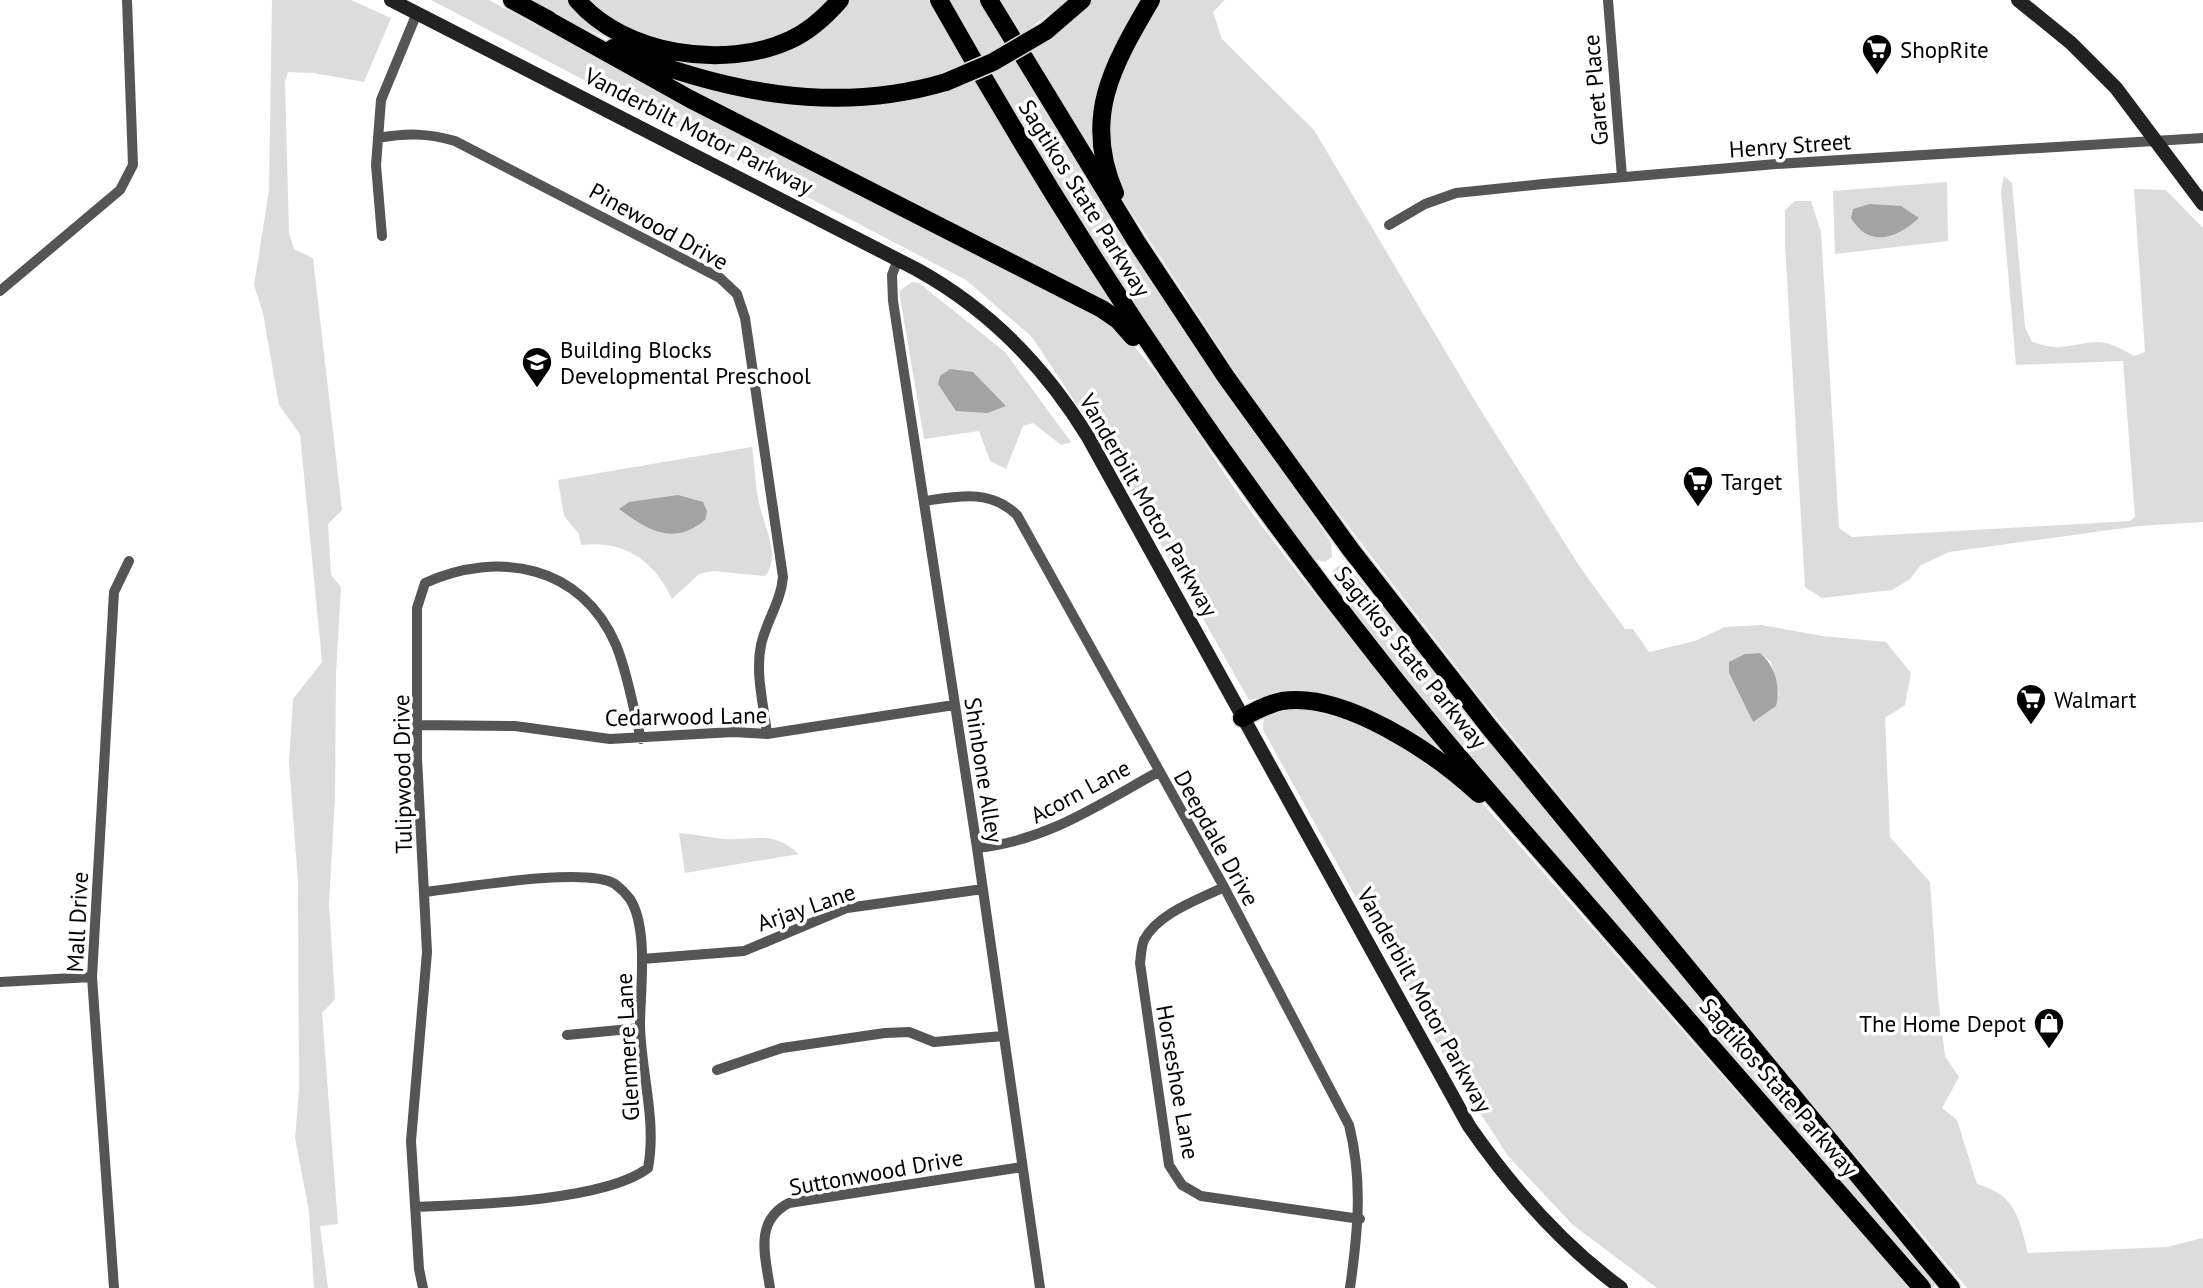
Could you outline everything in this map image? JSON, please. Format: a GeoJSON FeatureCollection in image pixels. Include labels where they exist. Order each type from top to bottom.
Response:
{"type":"FeatureCollection","features":[{"type":"Feature","properties":{"kind":"highway"},"geometry":{"type":"LineString","coordinates":[[512,0],[680,94],[1110,314],[1125,327],[1168,388],[1213,438]]}},
{"type":"Feature","properties":{"kind":"highway"},"geometry":{"type":"LineString","coordinates":[[577,0],[599,22],[626,37],[671,50],[717,53],[759,50],[793,39],[820,20],[840,0]]}},
{"type":"Feature","properties":{"kind":"highway","name":"Sagtikos State Parkway"},"geometry":{"type":"LineString","coordinates":[[939,0],[1063,212],[1213,438],[1384,666],[1580,896],[1922,1288]]}},
{"type":"Feature","properties":{"kind":"highway","name":"Sagtikos State Parkway"},"geometry":{"type":"LineString","coordinates":[[989,0],[1136,241],[1265,432],[1420,640],[1951,1288]]}},
{"type":"Feature","properties":{"kind":"highway"},"geometry":{"type":"LineString","coordinates":[[541,16],[662,66],[771,94],[815,99],[861,99],[908,92],[946,82],[993,62],[1046,31],[1082,0]]}},
{"type":"Feature","properties":{"kind":"highway"},"geometry":{"type":"LineString","coordinates":[[1136,241],[1108,175],[1101,141],[1100,118],[1111,74],[1151,0]]}},
{"type":"Feature","properties":{"kind":"highway"},"geometry":{"type":"LineString","coordinates":[[1242,718],[1275,703],[1304,701],[1351,714],[1406,738],[1467,783],[1528,849],[1580,896]]}},
{"type":"Feature","properties":{"kind":"main road","name":"Vanderbilt Motor Parkway"},"geometry":{"type":"LineString","coordinates":[[391,0],[933,278],[982,313],[1021,348],[1059,393],[1087,437],[1469,1126],[1508,1180],[1542,1219],[1621,1288]]}},
{"type":"Feature","properties":{"kind":"main road"},"geometry":{"type":"LineString","coordinates":[[2018,0],[2088,59],[2158,141],[2203,204]]}},
{"type":"Feature","properties":{"kind":"street"},"geometry":{"type":"LineString","coordinates":[[0,291],[120,190],[133,165],[127,0]]}},
{"type":"Feature","properties":{"kind":"street","name":"Garet Place"},"geometry":{"type":"LineString","coordinates":[[1608,0],[1622,177]]}},
{"type":"Feature","properties":{"kind":"street"},"geometry":{"type":"LineString","coordinates":[[382,236],[376,165],[381,100],[417,13]]}},
{"type":"Feature","properties":{"kind":"street","name":"Pinewood Drive"},"geometry":{"type":"LineString","coordinates":[[378,138],[418,133],[455,141],[720,278],[737,294],[754,371],[783,577],[782,596],[761,647],[760,671],[767,734]]}},
{"type":"Feature","properties":{"kind":"street","name":"Henry Street"},"geometry":{"type":"LineString","coordinates":[[1389,225],[1425,205],[1456,194],[1788,163],[2203,138]]}},
{"type":"Feature","properties":{"kind":"street","name":"Shinbone Alley"},"geometry":{"type":"LineString","coordinates":[[898,259],[891,289],[977,848],[1040,1288]]}},
{"type":"Feature","properties":{"kind":"street","name":"Deepdale Drive"},"geometry":{"type":"LineString","coordinates":[[925,501],[971,495],[991,497],[1007,504],[1017,514],[1224,887],[1349,1125],[1355,1151],[1360,1219],[1350,1288]]}},
{"type":"Feature","properties":{"kind":"street","name":"Mall Drive"},"geometry":{"type":"LineString","coordinates":[[114,1288],[92,977],[114,592],[129,561]]}},
{"type":"Feature","properties":{"kind":"street","name":"Tulipwood Drive"},"geometry":{"type":"LineString","coordinates":[[423,1288],[419,1269],[411,1141],[427,952],[418,725],[417,608],[425,583],[466,568],[496,565],[521,567],[545,574],[570,588],[596,611],[616,645],[641,738]]}},
{"type":"Feature","properties":{"kind":"street","name":"Cedarwood Lane"},"geometry":{"type":"LineString","coordinates":[[418,725],[515,726],[610,739],[733,732],[767,734],[954,705]]}},
{"type":"Feature","properties":{"kind":"street","name":"Acorn Lane"},"geometry":{"type":"LineString","coordinates":[[977,848],[1013,844],[1041,836],[1158,772]]}},
{"type":"Feature","properties":{"kind":"street","name":"Glenmere Lane"},"geometry":{"type":"LineString","coordinates":[[416,1207],[519,1202],[632,1180],[648,1168],[652,1146],[640,1028],[642,959],[637,919],[630,899],[614,884],[561,878],[425,892]]}},
{"type":"Feature","properties":{"kind":"street","name":"Horseshoe Lane"},"geometry":{"type":"LineString","coordinates":[[1224,887],[1176,911],[1144,940],[1140,963],[1169,1165],[1182,1185],[1201,1196],[1360,1219]]}},
{"type":"Feature","properties":{"kind":"street","name":"Arjay Lane"},"geometry":{"type":"LineString","coordinates":[[642,959],[744,951],[847,908],[983,889]]}},
{"type":"Feature","properties":{"kind":"street"},"geometry":{"type":"LineString","coordinates":[[0,982],[92,977]]}},
{"type":"Feature","properties":{"kind":"street"},"geometry":{"type":"LineString","coordinates":[[567,1035],[640,1028]]}},
{"type":"Feature","properties":{"kind":"street"},"geometry":{"type":"LineString","coordinates":[[717,1070],[782,1048],[885,1033],[909,1032],[934,1042],[1003,1036]]}},
{"type":"Feature","properties":{"kind":"street","name":"Suttonwood Drive"},"geometry":{"type":"LineString","coordinates":[[770,1288],[763,1238],[767,1222],[777,1209],[789,1203],[1022,1167]]}},
{"type":"Feature","properties":{"kind":"shaded area"},"geometry":{"type":"Polygon","coordinates":[[[272,0],[351,0],[391,18],[364,82],[314,73],[288,72],[285,82],[289,234],[294,249],[313,258],[342,510],[328,524],[331,575],[341,587],[329,904],[335,999],[322,1013],[338,1224],[320,1226],[328,1288],[314,1288],[309,1211],[295,1138],[299,1090],[298,883],[289,762],[293,699],[322,662],[300,434],[279,405],[263,313],[254,285],[269,190],[272,0]]]}},
{"type":"Feature","properties":{"kind":"shaded area"},"geometry":{"type":"Polygon","coordinates":[[[431,0],[489,0],[681,103],[1107,319],[1129,340],[1167,388],[1235,489],[1304,581],[1465,773],[1401,727],[1290,693],[1249,700],[1112,458],[1032,337],[966,280],[431,0]]]}},
{"type":"Feature","properties":{"kind":"shaded area"},"geometry":{"type":"Polygon","coordinates":[[[526,0],[570,0],[618,38],[762,55],[844,0],[928,0],[1067,234],[1124,319],[721,109],[674,79],[776,101],[842,106],[876,104],[945,88],[940,73],[895,87],[868,91],[827,92],[783,88],[738,80],[647,53],[526,0]]]}},
{"type":"Feature","properties":{"kind":"shaded area"},"geometry":{"type":"Polygon","coordinates":[[[588,0],[828,0],[825,6],[781,35],[728,45],[676,41],[650,35],[626,26],[588,0]]]}},
{"type":"Feature","properties":{"kind":"shaded area"},"geometry":{"type":"Polygon","coordinates":[[[946,0],[981,0],[1105,208],[1331,542],[1332,557],[1325,562],[1314,559],[1205,418],[1093,250],[946,0]]]}},
{"type":"Feature","properties":{"kind":"shaded area"},"geometry":{"type":"Polygon","coordinates":[[[995,0],[1068,0],[1029,29],[1039,43],[1093,0],[1142,0],[1101,80],[1094,112],[1095,157],[995,0]]]}},
{"type":"Feature","properties":{"kind":"shaded area"},"geometry":{"type":"Polygon","coordinates":[[[1155,0],[1225,0],[1213,12],[1222,39],[1314,130],[1478,406],[1580,567],[1625,629],[1633,629],[1649,652],[1695,641],[1725,627],[1762,625],[1822,636],[1886,642],[1911,673],[1905,705],[1885,718],[1890,837],[1930,882],[1945,1056],[1959,1077],[1942,1108],[1957,1120],[1977,1184],[2008,1201],[2022,1229],[2028,1253],[2167,1247],[2203,1238],[2203,1288],[1967,1288],[1739,1017],[1474,690],[1266,419],[1125,203],[1114,172],[1108,120],[1119,76],[1155,0]],[[1760,653],[1745,654],[1729,673],[1753,722],[1779,695],[1771,662],[1760,653]]]}},
{"type":"Feature","properties":{"kind":"shaded area"},"geometry":{"type":"Polygon","coordinates":[[[2004,176],[2012,183],[2025,327],[2032,342],[2042,345],[2056,347],[2097,342],[2112,345],[2134,356],[2145,352],[2134,189],[2166,190],[2203,228],[2203,522],[2139,526],[1949,552],[1921,565],[1910,579],[1892,590],[1822,598],[1805,587],[1785,244],[1785,210],[1795,201],[1811,201],[1821,232],[1839,528],[1852,537],[2130,521],[2135,517],[2123,361],[2016,365],[2001,191],[2004,176]]]}},
{"type":"Feature","properties":{"kind":"shaded area"},"geometry":{"type":"Polygon","coordinates":[[[1947,182],[1948,241],[1835,254],[1833,191],[1947,182]]]}},
{"type":"Feature","properties":{"kind":"shaded area"},"geometry":{"type":"Polygon","coordinates":[[[1870,204],[1901,206],[1919,218],[1893,235],[1875,237],[1858,228],[1851,218],[1853,209],[1870,204]]]}},
{"type":"Feature","properties":{"kind":"shaded area"},"geometry":{"type":"Polygon","coordinates":[[[912,282],[919,283],[1005,352],[1071,442],[1061,445],[1033,423],[1023,426],[1006,469],[990,461],[979,431],[924,439],[899,291],[912,282]]]}},
{"type":"Feature","properties":{"kind":"shaded area"},"geometry":{"type":"Polygon","coordinates":[[[950,369],[973,372],[1006,406],[987,413],[956,411],[938,384],[940,376],[950,369]]]}},
{"type":"Feature","properties":{"kind":"shaded area"},"geometry":{"type":"Polygon","coordinates":[[[752,447],[758,500],[772,551],[770,568],[765,576],[712,571],[699,574],[672,599],[665,585],[647,563],[611,546],[581,545],[579,534],[564,516],[558,480],[752,447]]]}},
{"type":"Feature","properties":{"kind":"shaded area"},"geometry":{"type":"Polygon","coordinates":[[[678,495],[703,502],[707,511],[705,520],[682,532],[672,534],[651,529],[619,509],[629,502],[678,495]]]}},
{"type":"Feature","properties":{"kind":"shaded area"},"geometry":{"type":"Polygon","coordinates":[[[1341,564],[1348,567],[1411,640],[1937,1283],[1932,1288],[1527,828],[1396,671],[1331,577],[1332,571],[1341,564]]]}},
{"type":"Feature","properties":{"kind":"shaded area"},"geometry":{"type":"Polygon","coordinates":[[[1760,653],[1773,670],[1777,699],[1776,706],[1753,722],[1729,673],[1729,662],[1745,654],[1760,653]]]}},
{"type":"Feature","properties":{"kind":"shaded area"},"geometry":{"type":"Polygon","coordinates":[[[1301,705],[1359,721],[1448,772],[1483,804],[1909,1288],[1657,1288],[1573,1225],[1508,1156],[1449,1065],[1263,730],[1264,713],[1301,705]]]}},
{"type":"Feature","properties":{"kind":"shaded area"},"geometry":{"type":"Polygon","coordinates":[[[679,833],[725,839],[772,839],[789,846],[799,854],[685,873],[679,833]]]}},
{"type":"Feature","properties":{"kind":"place","name":"ShopRite"},"geometry":{"type":"Point","coordinates":[1877,76]}},
{"type":"Feature","properties":{"kind":"place","name":"Building Blocks Developmental Preschool"},"geometry":{"type":"Point","coordinates":[537,389]}},
{"type":"Feature","properties":{"kind":"place","name":"Target"},"geometry":{"type":"Point","coordinates":[1698,508]}},
{"type":"Feature","properties":{"kind":"place","name":"Walmart"},"geometry":{"type":"Point","coordinates":[2031,726]}},
{"type":"Feature","properties":{"kind":"place","name":"The Home Depot"},"geometry":{"type":"Point","coordinates":[2049,1050]}}]}
